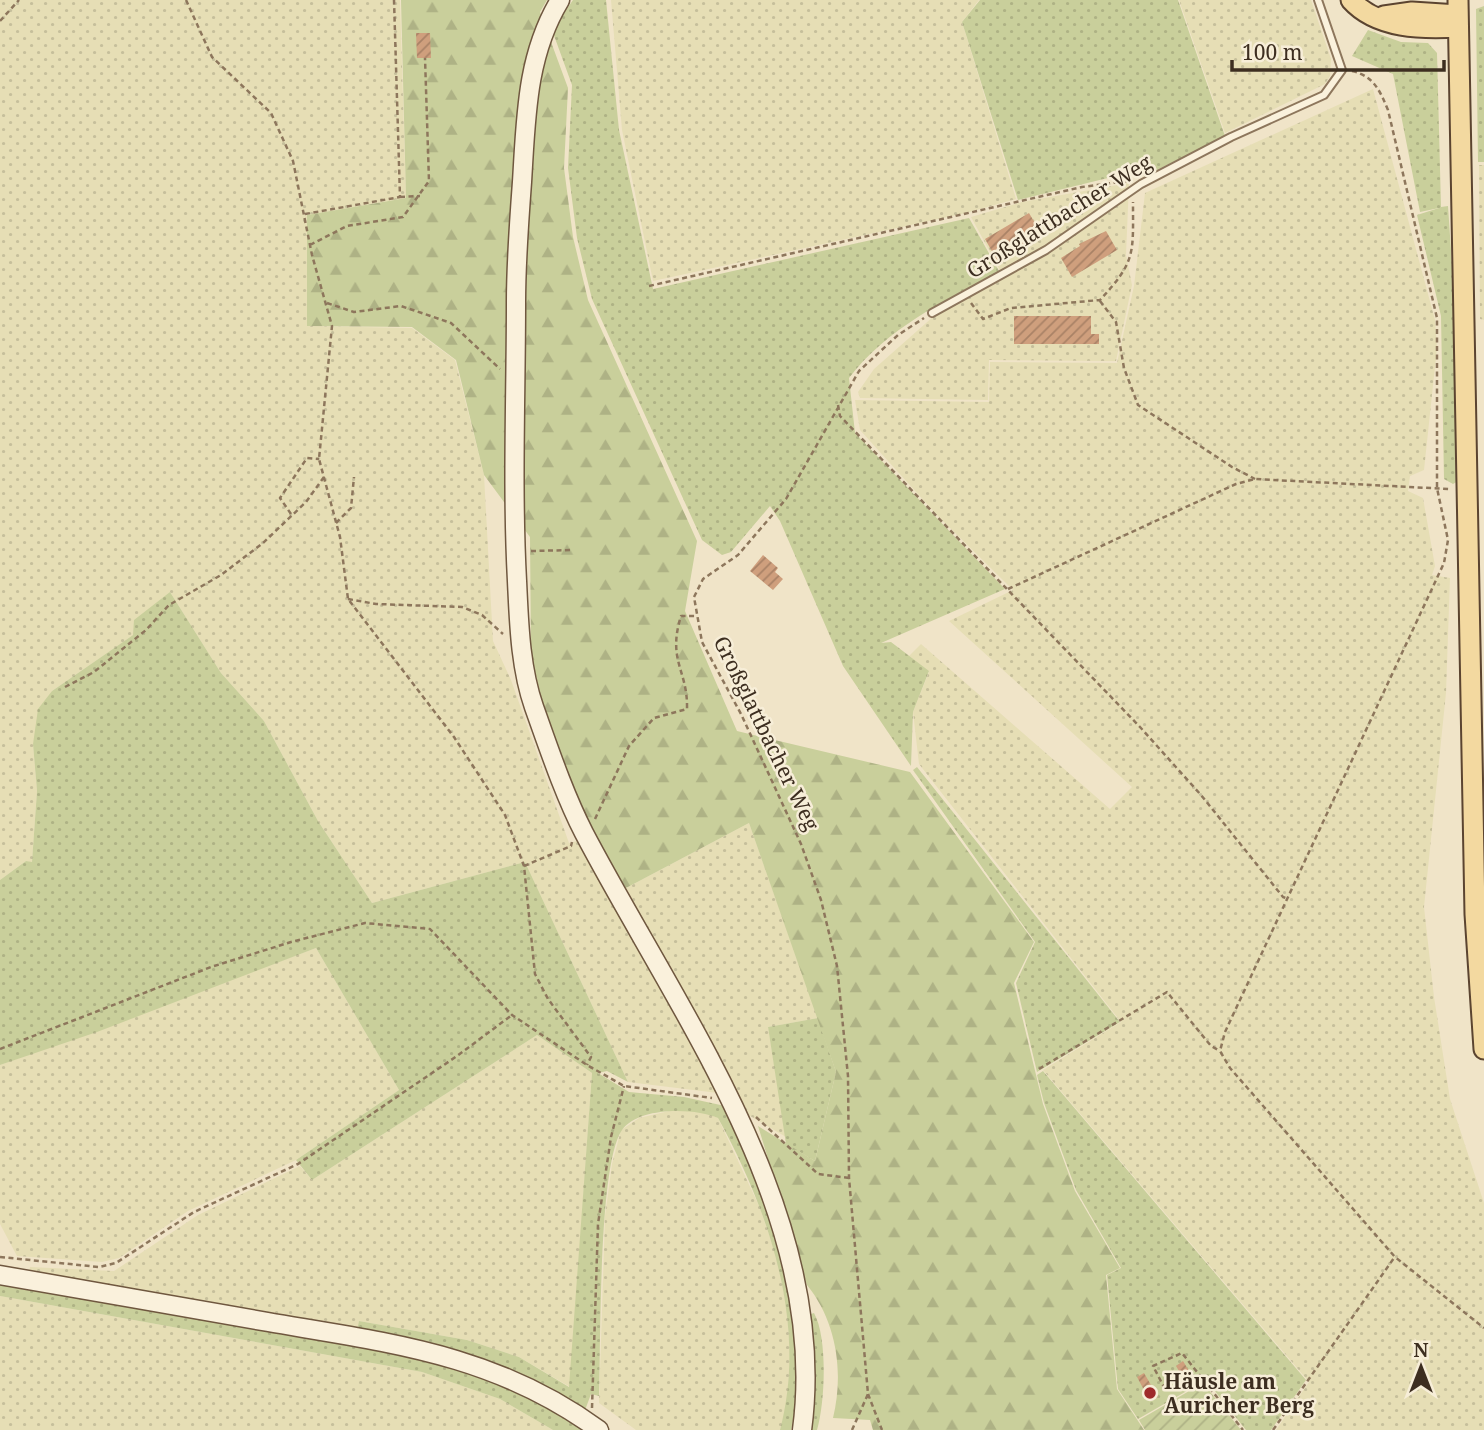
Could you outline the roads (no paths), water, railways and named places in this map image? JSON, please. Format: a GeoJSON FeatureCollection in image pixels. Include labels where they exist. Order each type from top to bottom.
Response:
{"type":"FeatureCollection","features":[{"type":"Feature","properties":{"kind":"main road"},"geometry":{"type":"LineString","coordinates":[[560,0],[538,45],[528,89],[516,268],[514,525],[523,655],[533,703],[582,829],[731,1101],[786,1236],[802,1299],[805,1345],[802,1428]]}},
{"type":"Feature","properties":{"kind":"main road"},"geometry":{"type":"LineString","coordinates":[[1351,0],[1376,18],[1413,27],[1458,14]]}},
{"type":"Feature","properties":{"kind":"main road"},"geometry":{"type":"LineString","coordinates":[[1412,12],[1429,0]]}},
{"type":"Feature","properties":{"kind":"main road"},"geometry":{"type":"LineString","coordinates":[[1376,18],[1412,12],[1458,14]]}},
{"type":"Feature","properties":{"kind":"main road"},"geometry":{"type":"LineString","coordinates":[[1458,14],[1475,914],[1484,1049]]}},
{"type":"Feature","properties":{"kind":"main road"},"geometry":{"type":"LineString","coordinates":[[0,1275],[438,1353],[514,1379],[593,1426]]}},
{"type":"Feature","properties":{"kind":"lane","name":"Großglattbacher Weg"},"geometry":{"type":"LineString","coordinates":[[932,313],[1046,250],[1141,184],[1231,137],[1324,95],[1342,69],[1318,0]]}},
{"type":"Feature","properties":{"kind":"place","name":"Häusle am Auricher Berg"},"geometry":{"type":"Point","coordinates":[1150,1393]}}]}
